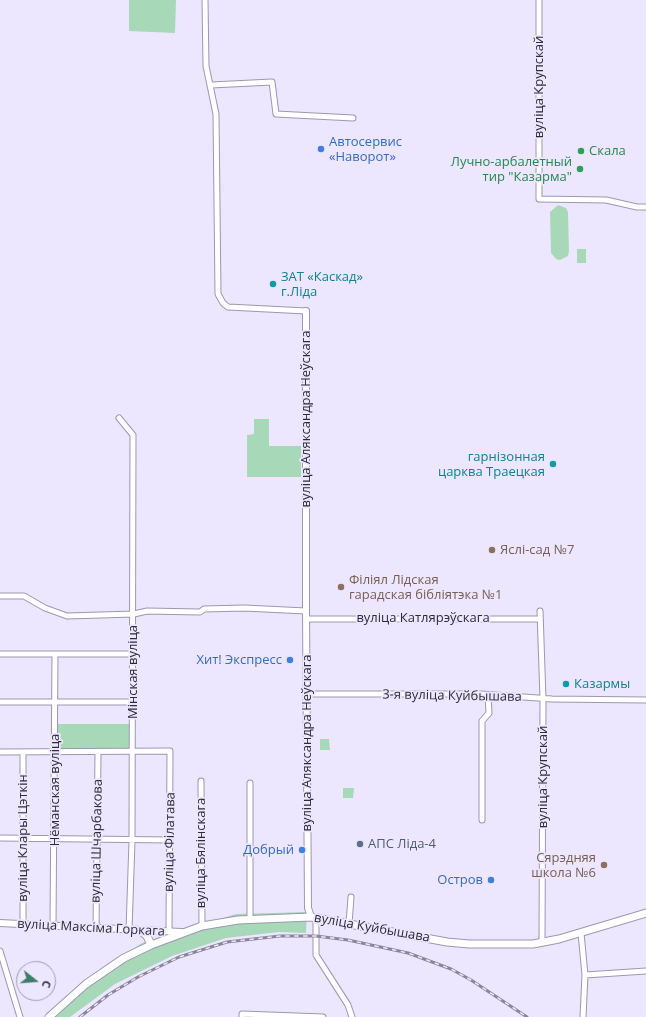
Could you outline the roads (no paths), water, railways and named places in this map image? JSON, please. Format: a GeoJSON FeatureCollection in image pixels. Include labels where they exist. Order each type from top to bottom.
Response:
{"type":"FeatureCollection","features":[{"type":"Feature","properties":{"kind":"main road","name":"вуліца Куйбышава"},"geometry":{"type":"LineString","coordinates":[[49,1017],[71,996],[98,975],[124,958],[181,932],[202,926],[250,920],[313,917],[447,942],[469,944],[542,942],[646,913]]}},
{"type":"Feature","properties":{"kind":"main road"},"geometry":{"type":"LineString","coordinates":[[141,931],[147,936],[150,945]]}},
{"type":"Feature","properties":{"kind":"street","name":"вуліца Аляксандра Неўскага"},"geometry":{"type":"LineString","coordinates":[[205,0],[206,66],[216,114],[218,294],[228,307],[306,311],[308,908],[313,917],[316,955],[348,1006],[352,1017]]}},
{"type":"Feature","properties":{"kind":"street","name":"вуліца Крупскай"},"geometry":{"type":"LineString","coordinates":[[539,0],[538,199],[606,200],[637,207],[646,207]]}},
{"type":"Feature","properties":{"kind":"street"},"geometry":{"type":"LineString","coordinates":[[211,85],[272,82],[276,114],[353,118]]}},
{"type":"Feature","properties":{"kind":"street","name":"Мінская вуліца"},"geometry":{"type":"LineString","coordinates":[[119,418],[133,435],[133,752],[129,930]]}},
{"type":"Feature","properties":{"kind":"street"},"geometry":{"type":"LineString","coordinates":[[0,596],[24,596],[45,608],[67,616],[134,614],[147,611],[200,612],[204,609],[244,608],[306,611]]}},
{"type":"Feature","properties":{"kind":"street","name":"вуліца Крупскай"},"geometry":{"type":"LineString","coordinates":[[540,611],[543,699],[542,942]]}},
{"type":"Feature","properties":{"kind":"street","name":"вуліца Катлярэўскага"},"geometry":{"type":"LineString","coordinates":[[306,619],[540,619]]}},
{"type":"Feature","properties":{"kind":"street"},"geometry":{"type":"LineString","coordinates":[[0,654],[133,654]]}},
{"type":"Feature","properties":{"kind":"street","name":"Нёманская вуліца"},"geometry":{"type":"LineString","coordinates":[[53,926],[55,840],[55,654]]}},
{"type":"Feature","properties":{"kind":"street","name":"3-я вуліца Куйбышава"},"geometry":{"type":"LineString","coordinates":[[307,694],[481,694],[488,696],[535,696],[543,699],[646,700]]}},
{"type":"Feature","properties":{"kind":"street"},"geometry":{"type":"LineString","coordinates":[[482,820],[482,721],[489,713],[488,696]]}},
{"type":"Feature","properties":{"kind":"street"},"geometry":{"type":"LineString","coordinates":[[0,702],[133,702]]}},
{"type":"Feature","properties":{"kind":"street"},"geometry":{"type":"LineString","coordinates":[[0,752],[133,752]]}},
{"type":"Feature","properties":{"kind":"street","name":"вуліца Клары Цэткін"},"geometry":{"type":"LineString","coordinates":[[23,752],[23,924]]}},
{"type":"Feature","properties":{"kind":"street","name":"вуліца Філатава"},"geometry":{"type":"LineString","coordinates":[[133,752],[170,752],[169,932]]}},
{"type":"Feature","properties":{"kind":"street","name":"вуліца Шчарбакова"},"geometry":{"type":"LineString","coordinates":[[96,929],[98,753]]}},
{"type":"Feature","properties":{"kind":"street","name":"вуліца Бялінскага"},"geometry":{"type":"LineString","coordinates":[[201,781],[202,926]]}},
{"type":"Feature","properties":{"kind":"street"},"geometry":{"type":"LineString","coordinates":[[250,783],[250,920]]}},
{"type":"Feature","properties":{"kind":"street"},"geometry":{"type":"LineString","coordinates":[[0,838],[132,841],[170,840]]}},
{"type":"Feature","properties":{"kind":"street"},"geometry":{"type":"LineString","coordinates":[[349,924],[352,896]]}},
{"type":"Feature","properties":{"kind":"street","name":"вуліца Максіма Горкага"},"geometry":{"type":"LineString","coordinates":[[0,923],[96,929],[181,932]]}},
{"type":"Feature","properties":{"kind":"street"},"geometry":{"type":"LineString","coordinates":[[581,932],[585,975],[583,1017]]}},
{"type":"Feature","properties":{"kind":"street"},"geometry":{"type":"LineString","coordinates":[[0,951],[20,1017]]}},
{"type":"Feature","properties":{"kind":"street"},"geometry":{"type":"LineString","coordinates":[[585,975],[646,970]]}},
{"type":"Feature","properties":{"kind":"street"},"geometry":{"type":"LineString","coordinates":[[242,1016],[323,1017]]}},
{"type":"Feature","properties":{"kind":"railway"},"geometry":{"type":"LineString","coordinates":[[80,1017],[108,995],[138,977],[179,957],[227,942],[280,936],[316,936],[348,940],[408,953],[451,969],[471,980],[527,1017]]}},
{"type":"Feature","properties":{"kind":"place","name":"Автосервис «Наворот»"},"geometry":{"type":"Point","coordinates":[321,149]}},
{"type":"Feature","properties":{"kind":"place","name":"Скала"},"geometry":{"type":"Point","coordinates":[581,151]}},
{"type":"Feature","properties":{"kind":"place","name":"Лучно-арбалетный тир \"Казарма\""},"geometry":{"type":"Point","coordinates":[580,169]}},
{"type":"Feature","properties":{"kind":"place","name":"ЗАТ «Каскад» г.Ліда"},"geometry":{"type":"Point","coordinates":[273,284]}},
{"type":"Feature","properties":{"kind":"place","name":"гарнізонная царква Траецкая"},"geometry":{"type":"Point","coordinates":[553,464]}},
{"type":"Feature","properties":{"kind":"place","name":"Яслі-сад №7"},"geometry":{"type":"Point","coordinates":[492,550]}},
{"type":"Feature","properties":{"kind":"place","name":"Філіял Лідская гарадская бібліятэка №1"},"geometry":{"type":"Point","coordinates":[341,587]}},
{"type":"Feature","properties":{"kind":"place","name":"Хит! Экспресс"},"geometry":{"type":"Point","coordinates":[290,660]}},
{"type":"Feature","properties":{"kind":"place","name":"Казармы"},"geometry":{"type":"Point","coordinates":[566,684]}},
{"type":"Feature","properties":{"kind":"place","name":"АПС Ліда-4"},"geometry":{"type":"Point","coordinates":[360,844]}},
{"type":"Feature","properties":{"kind":"place","name":"Добрый"},"geometry":{"type":"Point","coordinates":[302,850]}},
{"type":"Feature","properties":{"kind":"place","name":"Сярэдняя школа №6"},"geometry":{"type":"Point","coordinates":[604,865]}},
{"type":"Feature","properties":{"kind":"place","name":"Остров"},"geometry":{"type":"Point","coordinates":[491,880]}}]}
